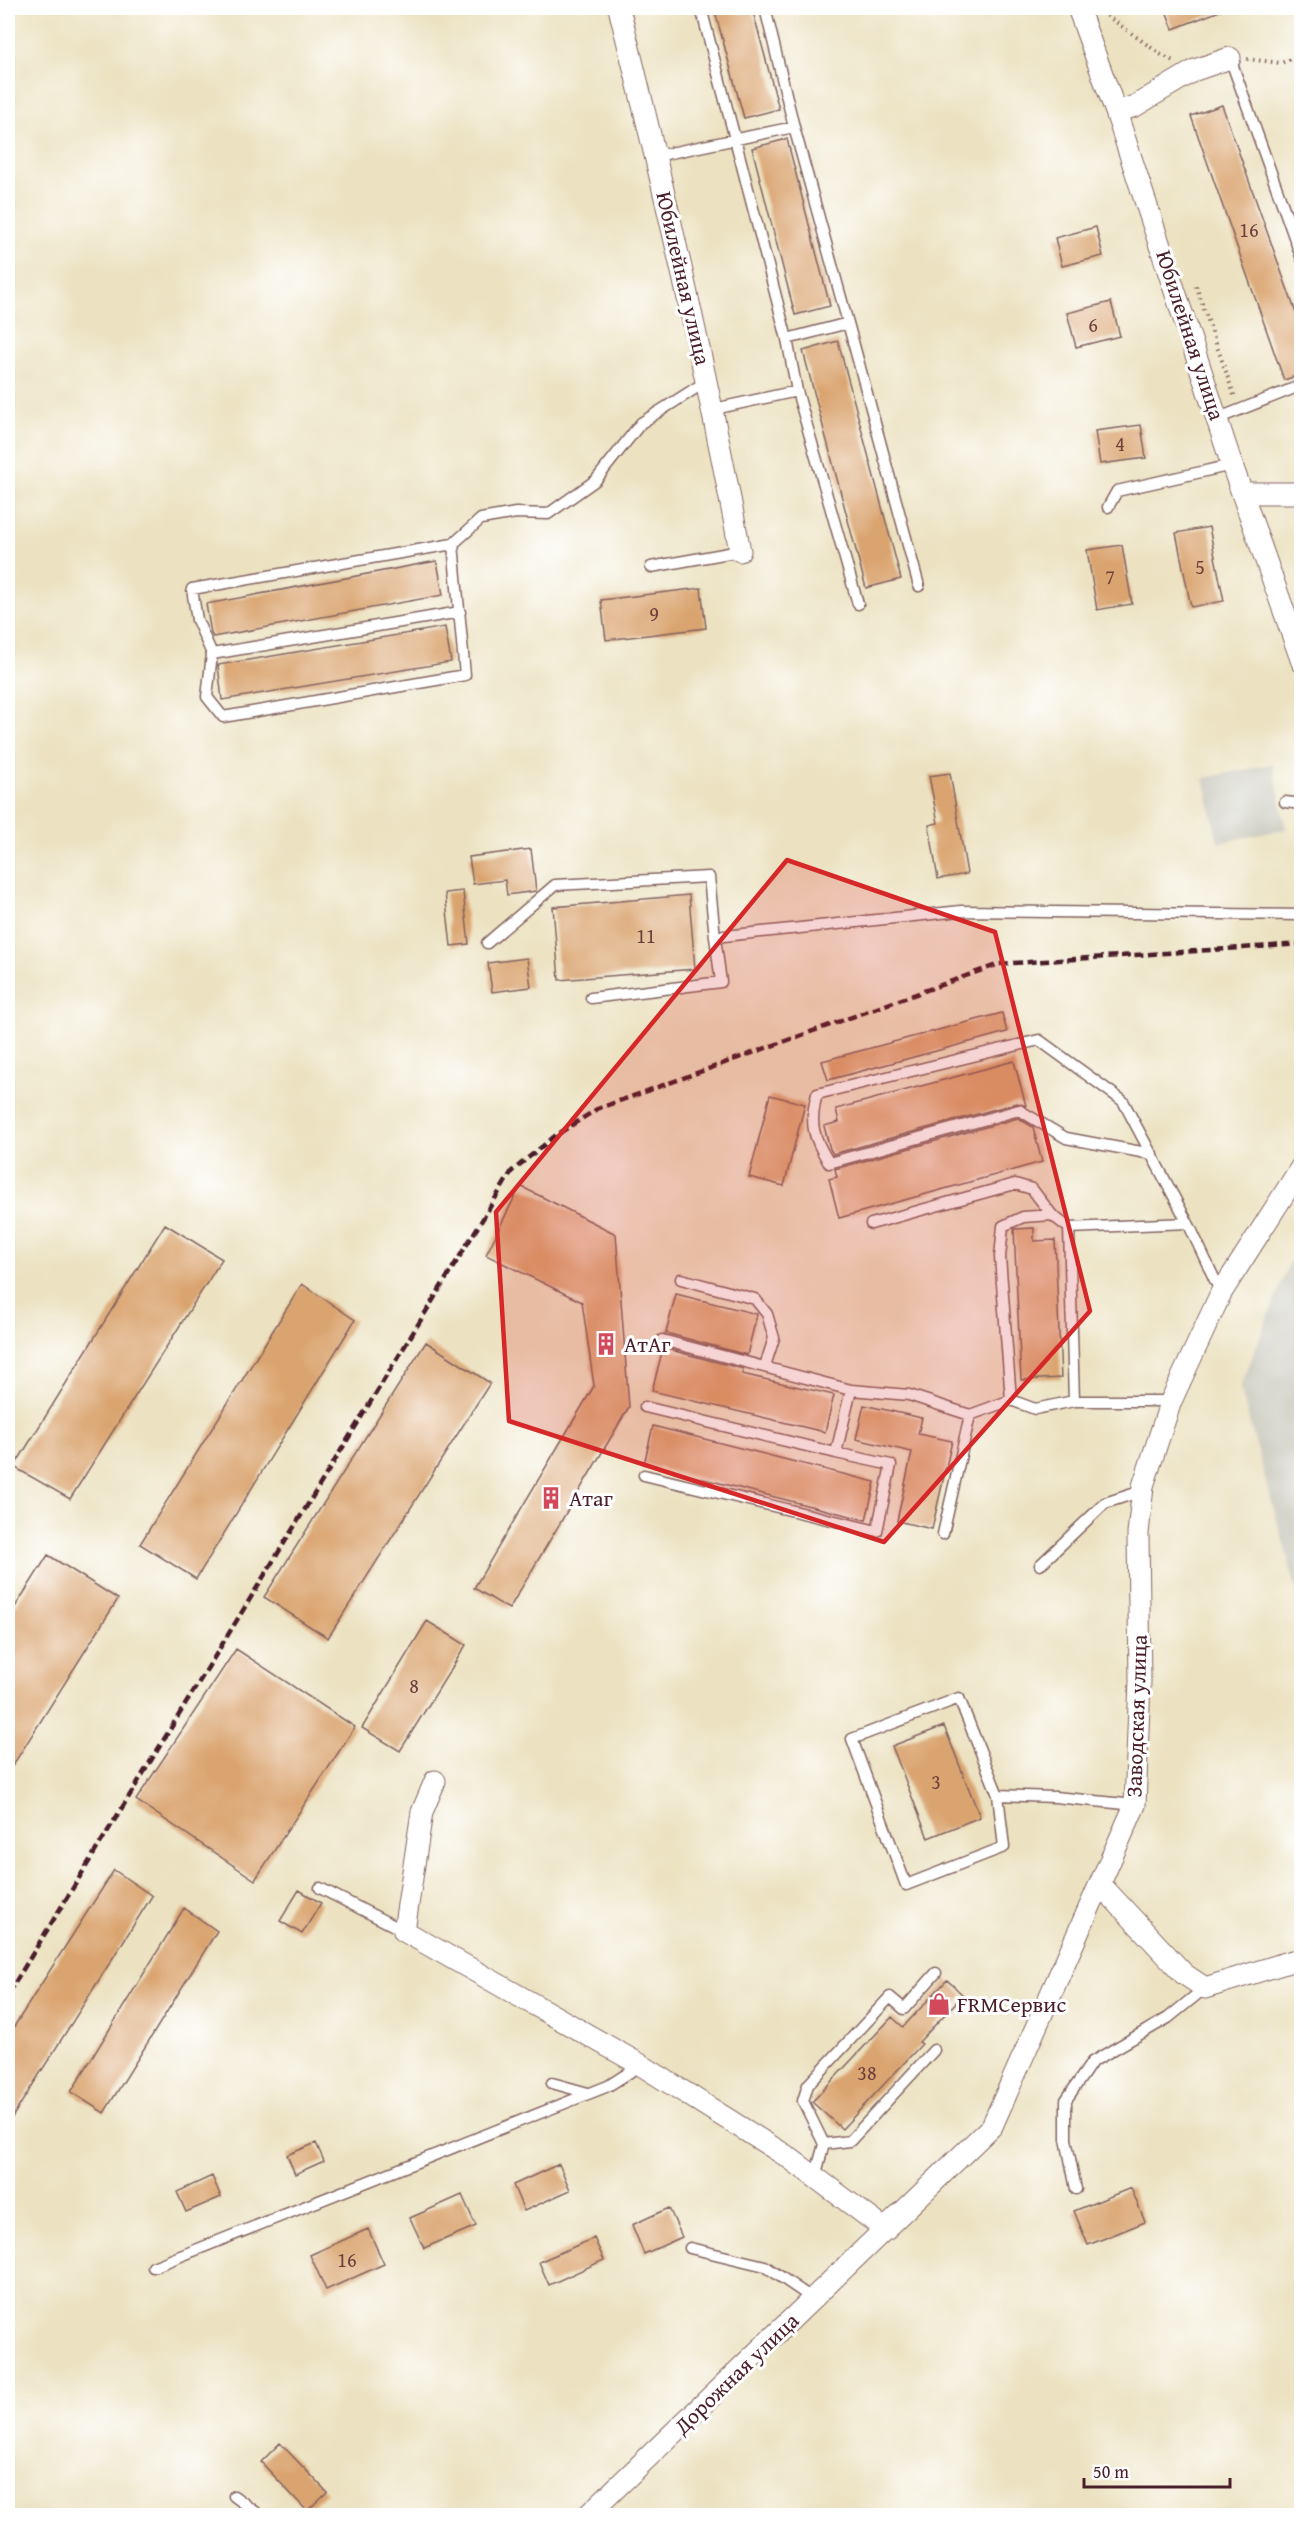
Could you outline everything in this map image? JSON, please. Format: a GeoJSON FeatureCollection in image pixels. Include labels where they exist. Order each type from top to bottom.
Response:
{"type":"FeatureCollection","features":[{"type":"Feature","properties":{"kind":"street","name":"Юбилейная улица"},"geometry":{"type":"LineString","coordinates":[[620,8],[714,408],[740,551]]}},
{"type":"Feature","properties":{"kind":"street","name":"Юбилейная улица"},"geometry":{"type":"LineString","coordinates":[[1078,8],[1116,112],[1219,418],[1232,465],[1302,662]]}},
{"type":"Feature","properties":{"kind":"street"},"geometry":{"type":"LineString","coordinates":[[1116,112],[1135,106],[1195,70],[1230,58]]}},
{"type":"Feature","properties":{"kind":"street"},"geometry":{"type":"LineString","coordinates":[[1242,492],[1302,493]]}},
{"type":"Feature","properties":{"kind":"street","name":"Заводская улица"},"geometry":{"type":"LineString","coordinates":[[886,2230],[992,2126],[1101,1885],[1134,1805],[1140,1681],[1138,1534],[1142,1491],[1171,1401],[1221,1293],[1302,1166]]}},
{"type":"Feature","properties":{"kind":"street"},"geometry":{"type":"LineString","coordinates":[[435,1781],[422,1812],[404,1931],[641,2065],[788,2157],[886,2230]]}},
{"type":"Feature","properties":{"kind":"street"},"geometry":{"type":"LineString","coordinates":[[1101,1885],[1184,1974],[1205,1988],[1292,1961],[1302,1962]]}},
{"type":"Feature","properties":{"kind":"street","name":"Дорожная улица"},"geometry":{"type":"LineString","coordinates":[[587,2516],[886,2230]]}},
{"type":"Feature","properties":{"kind":"lane"},"geometry":{"type":"LineString","coordinates":[[701,8],[787,339],[797,391],[858,604]]}},
{"type":"Feature","properties":{"kind":"lane"},"geometry":{"type":"LineString","coordinates":[[765,8],[794,127],[919,586]]}},
{"type":"Feature","properties":{"kind":"lane"},"geometry":{"type":"LineString","coordinates":[[1230,58],[1302,259]]}},
{"type":"Feature","properties":{"kind":"lane"},"geometry":{"type":"LineString","coordinates":[[656,156],[794,127]]}},
{"type":"Feature","properties":{"kind":"lane"},"geometry":{"type":"LineString","coordinates":[[787,339],[848,322]]}},
{"type":"Feature","properties":{"kind":"lane"},"geometry":{"type":"LineString","coordinates":[[453,544],[465,675],[223,717],[207,697],[212,654],[197,620],[192,589],[453,544],[481,519],[516,513],[548,514],[596,480],[640,423],[707,381]]}},
{"type":"Feature","properties":{"kind":"lane"},"geometry":{"type":"LineString","coordinates":[[1219,418],[1302,385]]}},
{"type":"Feature","properties":{"kind":"lane"},"geometry":{"type":"LineString","coordinates":[[714,408],[797,391]]}},
{"type":"Feature","properties":{"kind":"lane"},"geometry":{"type":"LineString","coordinates":[[1107,507],[1117,491],[1232,465]]}},
{"type":"Feature","properties":{"kind":"lane"},"geometry":{"type":"LineString","coordinates":[[651,567],[740,551]]}},
{"type":"Feature","properties":{"kind":"lane"},"geometry":{"type":"LineString","coordinates":[[212,654],[460,612]]}},
{"type":"Feature","properties":{"kind":"lane"},"geometry":{"type":"LineString","coordinates":[[1285,802],[1302,804]]}},
{"type":"Feature","properties":{"kind":"lane"},"geometry":{"type":"LineString","coordinates":[[487,944],[555,885],[709,877],[721,982],[591,998]]}},
{"type":"Feature","properties":{"kind":"lane"},"geometry":{"type":"LineString","coordinates":[[716,938],[961,911],[1302,915]]}},
{"type":"Feature","properties":{"kind":"lane"},"geometry":{"type":"LineString","coordinates":[[1152,1154],[1066,1138],[1019,1110],[829,1163],[815,1140],[812,1113],[817,1094],[1039,1040],[1123,1101],[1152,1154],[1188,1223],[1221,1293]]}},
{"type":"Feature","properties":{"kind":"lane"},"geometry":{"type":"LineString","coordinates":[[871,1224],[1015,1184],[1032,1189],[1052,1215],[1069,1228],[1188,1223]]}},
{"type":"Feature","properties":{"kind":"lane"},"geometry":{"type":"LineString","coordinates":[[1011,1400],[1000,1257],[1004,1226],[1023,1217],[1052,1215]]}},
{"type":"Feature","properties":{"kind":"lane"},"geometry":{"type":"LineString","coordinates":[[1069,1228],[1074,1401]]}},
{"type":"Feature","properties":{"kind":"lane"},"geometry":{"type":"LineString","coordinates":[[681,1279],[755,1299],[767,1314],[774,1338],[765,1366]]}},
{"type":"Feature","properties":{"kind":"lane"},"geometry":{"type":"LineString","coordinates":[[662,1340],[851,1390],[909,1395],[970,1415],[1011,1400],[1035,1409],[1074,1401],[1171,1401]]}},
{"type":"Feature","properties":{"kind":"lane"},"geometry":{"type":"LineString","coordinates":[[836,1453],[851,1390]]}},
{"type":"Feature","properties":{"kind":"lane"},"geometry":{"type":"LineString","coordinates":[[644,1475],[877,1531],[891,1465],[645,1407]]}},
{"type":"Feature","properties":{"kind":"lane"},"geometry":{"type":"LineString","coordinates":[[943,1534],[970,1415]]}},
{"type":"Feature","properties":{"kind":"lane"},"geometry":{"type":"LineString","coordinates":[[1040,1565],[1105,1503],[1142,1491]]}},
{"type":"Feature","properties":{"kind":"lane"},"geometry":{"type":"LineString","coordinates":[[959,1698],[998,1795],[1004,1847],[906,1885],[852,1739],[959,1698]]}},
{"type":"Feature","properties":{"kind":"lane"},"geometry":{"type":"LineString","coordinates":[[998,1795],[1055,1797],[1134,1805]]}},
{"type":"Feature","properties":{"kind":"lane"},"geometry":{"type":"LineString","coordinates":[[320,1888],[404,1931]]}},
{"type":"Feature","properties":{"kind":"lane"},"geometry":{"type":"LineString","coordinates":[[815,2177],[824,2144],[803,2101],[808,2085],[890,1997],[904,2009],[936,1973]]}},
{"type":"Feature","properties":{"kind":"lane"},"geometry":{"type":"LineString","coordinates":[[1077,2189],[1066,2139],[1066,2100],[1092,2062],[1168,2018],[1205,1988]]}},
{"type":"Feature","properties":{"kind":"lane"},"geometry":{"type":"LineString","coordinates":[[824,2144],[850,2141],[934,2050]]}},
{"type":"Feature","properties":{"kind":"lane"},"geometry":{"type":"LineString","coordinates":[[153,2267],[608,2086],[641,2065]]}},
{"type":"Feature","properties":{"kind":"lane"},"geometry":{"type":"LineString","coordinates":[[552,2083],[588,2093]]}},
{"type":"Feature","properties":{"kind":"lane"},"geometry":{"type":"LineString","coordinates":[[690,2248],[765,2266],[813,2300]]}},
{"type":"Feature","properties":{"kind":"lane"},"geometry":{"type":"LineString","coordinates":[[234,2496],[261,2516]]}},
{"type":"Feature","properties":{"kind":"path"},"geometry":{"type":"LineString","coordinates":[[1102,12],[1160,54],[1195,70]]}},
{"type":"Feature","properties":{"kind":"path"},"geometry":{"type":"LineString","coordinates":[[1230,58],[1281,63],[1302,56]]}},
{"type":"Feature","properties":{"kind":"highlighted area"},"geometry":{"type":"Polygon","coordinates":[[[787,860],[995,932],[1090,1311],[884,1542],[509,1421],[496,1212],[787,860]]]}},
{"type":"Feature","properties":{"kind":"shaded area"},"geometry":{"type":"Polygon","coordinates":[[[1273,764],[1286,829],[1218,843],[1204,778],[1273,764]]]}},
{"type":"Feature","properties":{"kind":"shaded area"},"geometry":{"type":"Polygon","coordinates":[[[1302,1234],[1301,1606],[1240,1388],[1302,1234]]]}},
{"type":"Feature","properties":{"kind":"building"},"geometry":{"type":"Polygon","coordinates":[[[714,8],[752,8],[779,109],[744,118],[714,8]]]}},
{"type":"Feature","properties":{"kind":"building"},"geometry":{"type":"Polygon","coordinates":[[[1165,8],[1225,8],[1225,9],[1173,29],[1165,8]]]}},
{"type":"Feature","properties":{"kind":"building"},"geometry":{"type":"Polygon","coordinates":[[[1222,105],[1302,330],[1302,374],[1284,380],[1191,116],[1222,105]]]}},
{"type":"Feature","properties":{"kind":"building"},"geometry":{"type":"Polygon","coordinates":[[[787,139],[830,306],[795,315],[752,148],[787,139]]]}},
{"type":"Feature","properties":{"kind":"building"},"geometry":{"type":"Polygon","coordinates":[[[1096,227],[1103,256],[1062,266],[1055,238],[1096,227]]]}},
{"type":"Feature","properties":{"kind":"building"},"geometry":{"type":"Polygon","coordinates":[[[1111,302],[1120,336],[1076,347],[1067,313],[1111,302]]]}},
{"type":"Feature","properties":{"kind":"building"},"geometry":{"type":"Polygon","coordinates":[[[838,341],[901,579],[866,588],[803,351],[838,341]]]}},
{"type":"Feature","properties":{"kind":"building"},"geometry":{"type":"Polygon","coordinates":[[[1141,425],[1146,458],[1100,464],[1095,431],[1141,425]]]}},
{"type":"Feature","properties":{"kind":"building"},"geometry":{"type":"Polygon","coordinates":[[[1209,527],[1224,601],[1191,607],[1176,533],[1209,527]]]}},
{"type":"Feature","properties":{"kind":"building"},"geometry":{"type":"Polygon","coordinates":[[[1122,545],[1132,604],[1097,610],[1087,550],[1122,545]]]}},
{"type":"Feature","properties":{"kind":"building"},"geometry":{"type":"Polygon","coordinates":[[[437,561],[443,595],[213,637],[211,633],[206,604],[437,561]]]}},
{"type":"Feature","properties":{"kind":"building"},"geometry":{"type":"Polygon","coordinates":[[[701,588],[706,628],[606,640],[601,600],[701,588]]]}},
{"type":"Feature","properties":{"kind":"building"},"geometry":{"type":"Polygon","coordinates":[[[445,627],[451,662],[222,700],[218,665],[445,627]]]}},
{"type":"Feature","properties":{"kind":"building"},"geometry":{"type":"Polygon","coordinates":[[[950,773],[967,874],[938,879],[929,825],[938,823],[929,776],[950,773]]]}},
{"type":"Feature","properties":{"kind":"building"},"geometry":{"type":"Polygon","coordinates":[[[531,849],[536,891],[507,895],[505,880],[473,884],[469,857],[531,849]]]}},
{"type":"Feature","properties":{"kind":"building"},"geometry":{"type":"Polygon","coordinates":[[[463,891],[469,944],[451,946],[445,893],[463,891]]]}},
{"type":"Feature","properties":{"kind":"building"},"geometry":{"type":"Polygon","coordinates":[[[689,895],[695,969],[559,980],[553,907],[689,895]]]}},
{"type":"Feature","properties":{"kind":"building"},"geometry":{"type":"Polygon","coordinates":[[[527,958],[531,987],[492,992],[488,963],[527,958]]]}},
{"type":"Feature","properties":{"kind":"building"},"geometry":{"type":"Polygon","coordinates":[[[1002,1013],[1007,1032],[828,1080],[822,1061],[1002,1013]]]}},
{"type":"Feature","properties":{"kind":"building"},"geometry":{"type":"Polygon","coordinates":[[[1014,1061],[1026,1106],[1017,1103],[833,1154],[830,1149],[824,1126],[839,1122],[836,1109],[1014,1061]]]}},
{"type":"Feature","properties":{"kind":"building"},"geometry":{"type":"Polygon","coordinates":[[[770,1095],[805,1104],[784,1186],[749,1177],[770,1095]]]}},
{"type":"Feature","properties":{"kind":"building"},"geometry":{"type":"Polygon","coordinates":[[[1018,1118],[1033,1127],[1042,1162],[839,1218],[829,1179],[837,1177],[835,1169],[1018,1118]]]}},
{"type":"Feature","properties":{"kind":"building"},"geometry":{"type":"Polygon","coordinates":[[[520,1186],[616,1234],[629,1407],[509,1609],[474,1588],[594,1386],[582,1302],[486,1255],[520,1186]]]}},
{"type":"Feature","properties":{"kind":"building"},"geometry":{"type":"Polygon","coordinates":[[[165,1224],[222,1259],[70,1499],[14,1467],[165,1224]]]}},
{"type":"Feature","properties":{"kind":"building"},"geometry":{"type":"Polygon","coordinates":[[[1034,1228],[1034,1241],[1055,1240],[1061,1378],[1021,1380],[1014,1229],[1034,1228]]]}},
{"type":"Feature","properties":{"kind":"building"},"geometry":{"type":"Polygon","coordinates":[[[302,1284],[355,1320],[196,1579],[140,1544],[302,1284]]]}},
{"type":"Feature","properties":{"kind":"building"},"geometry":{"type":"Polygon","coordinates":[[[676,1294],[757,1314],[747,1355],[666,1333],[676,1294]]]}},
{"type":"Feature","properties":{"kind":"building"},"geometry":{"type":"Polygon","coordinates":[[[426,1342],[490,1383],[328,1638],[264,1597],[426,1342]]]}},
{"type":"Feature","properties":{"kind":"building"},"geometry":{"type":"Polygon","coordinates":[[[663,1348],[743,1369],[742,1374],[834,1395],[825,1432],[652,1391],[663,1348]]]}},
{"type":"Feature","properties":{"kind":"building"},"geometry":{"type":"Polygon","coordinates":[[[864,1405],[922,1418],[918,1434],[952,1441],[932,1529],[897,1521],[912,1452],[856,1439],[864,1405]]]}},
{"type":"Feature","properties":{"kind":"building"},"geometry":{"type":"Polygon","coordinates":[[[653,1426],[875,1482],[866,1520],[644,1464],[653,1426]]]}},
{"type":"Feature","properties":{"kind":"building"},"geometry":{"type":"Polygon","coordinates":[[[48,1555],[118,1599],[8,1773],[8,1618],[48,1555]]]}},
{"type":"Feature","properties":{"kind":"building"},"geometry":{"type":"Polygon","coordinates":[[[427,1621],[466,1645],[400,1751],[362,1728],[427,1621]]]}},
{"type":"Feature","properties":{"kind":"building"},"geometry":{"type":"Polygon","coordinates":[[[236,1649],[355,1727],[255,1880],[136,1800],[236,1649]]]}},
{"type":"Feature","properties":{"kind":"building"},"geometry":{"type":"Polygon","coordinates":[[[944,1726],[980,1817],[928,1838],[892,1746],[944,1726]]]}},
{"type":"Feature","properties":{"kind":"building"},"geometry":{"type":"Polygon","coordinates":[[[114,1870],[152,1896],[8,2124],[8,2036],[114,1870]]]}},
{"type":"Feature","properties":{"kind":"building"},"geometry":{"type":"Polygon","coordinates":[[[299,1890],[321,1903],[302,1934],[280,1921],[299,1890]]]}},
{"type":"Feature","properties":{"kind":"building"},"geometry":{"type":"Polygon","coordinates":[[[184,1908],[217,1931],[104,2113],[71,2092],[184,1908]]]}},
{"type":"Feature","properties":{"kind":"building"},"geometry":{"type":"Polygon","coordinates":[[[947,1980],[963,1995],[919,2042],[922,2044],[842,2129],[812,2102],[892,2017],[903,2027],[947,1980]]]}},
{"type":"Feature","properties":{"kind":"building"},"geometry":{"type":"Polygon","coordinates":[[[316,2143],[324,2161],[295,2174],[287,2155],[316,2143]]]}},
{"type":"Feature","properties":{"kind":"building"},"geometry":{"type":"Polygon","coordinates":[[[559,2164],[570,2190],[524,2211],[513,2185],[559,2164]]]}},
{"type":"Feature","properties":{"kind":"building"},"geometry":{"type":"Polygon","coordinates":[[[212,2176],[221,2197],[186,2212],[177,2192],[212,2176]]]}},
{"type":"Feature","properties":{"kind":"building"},"geometry":{"type":"Polygon","coordinates":[[[1131,2188],[1145,2222],[1088,2245],[1074,2211],[1131,2188]]]}},
{"type":"Feature","properties":{"kind":"building"},"geometry":{"type":"Polygon","coordinates":[[[462,2195],[476,2226],[424,2248],[410,2218],[462,2195]]]}},
{"type":"Feature","properties":{"kind":"building"},"geometry":{"type":"Polygon","coordinates":[[[669,2208],[682,2237],[644,2254],[632,2225],[669,2208]]]}},
{"type":"Feature","properties":{"kind":"building"},"geometry":{"type":"Polygon","coordinates":[[[368,2229],[384,2264],[326,2290],[310,2255],[368,2229]]]}},
{"type":"Feature","properties":{"kind":"building"},"geometry":{"type":"Polygon","coordinates":[[[594,2238],[604,2260],[549,2285],[539,2262],[594,2238]]]}},
{"type":"Feature","properties":{"kind":"building"},"geometry":{"type":"Polygon","coordinates":[[[280,2443],[327,2492],[307,2511],[261,2462],[280,2443]]]}},
{"type":"Feature","properties":{"kind":"railway"},"geometry":{"type":"LineString","coordinates":[[8,1994],[512,1171],[555,1136],[597,1109],[999,964],[1302,944]]}},
{"type":"Feature","properties":{"kind":"place","name":"АтАг"},"geometry":{"type":"Point","coordinates":[606,1344]}},
{"type":"Feature","properties":{"kind":"place","name":"Атаг"},"geometry":{"type":"Point","coordinates":[551,1498]}},
{"type":"Feature","properties":{"kind":"place","name":"FRMСервис"},"geometry":{"type":"Point","coordinates":[939,2004]}}]}
